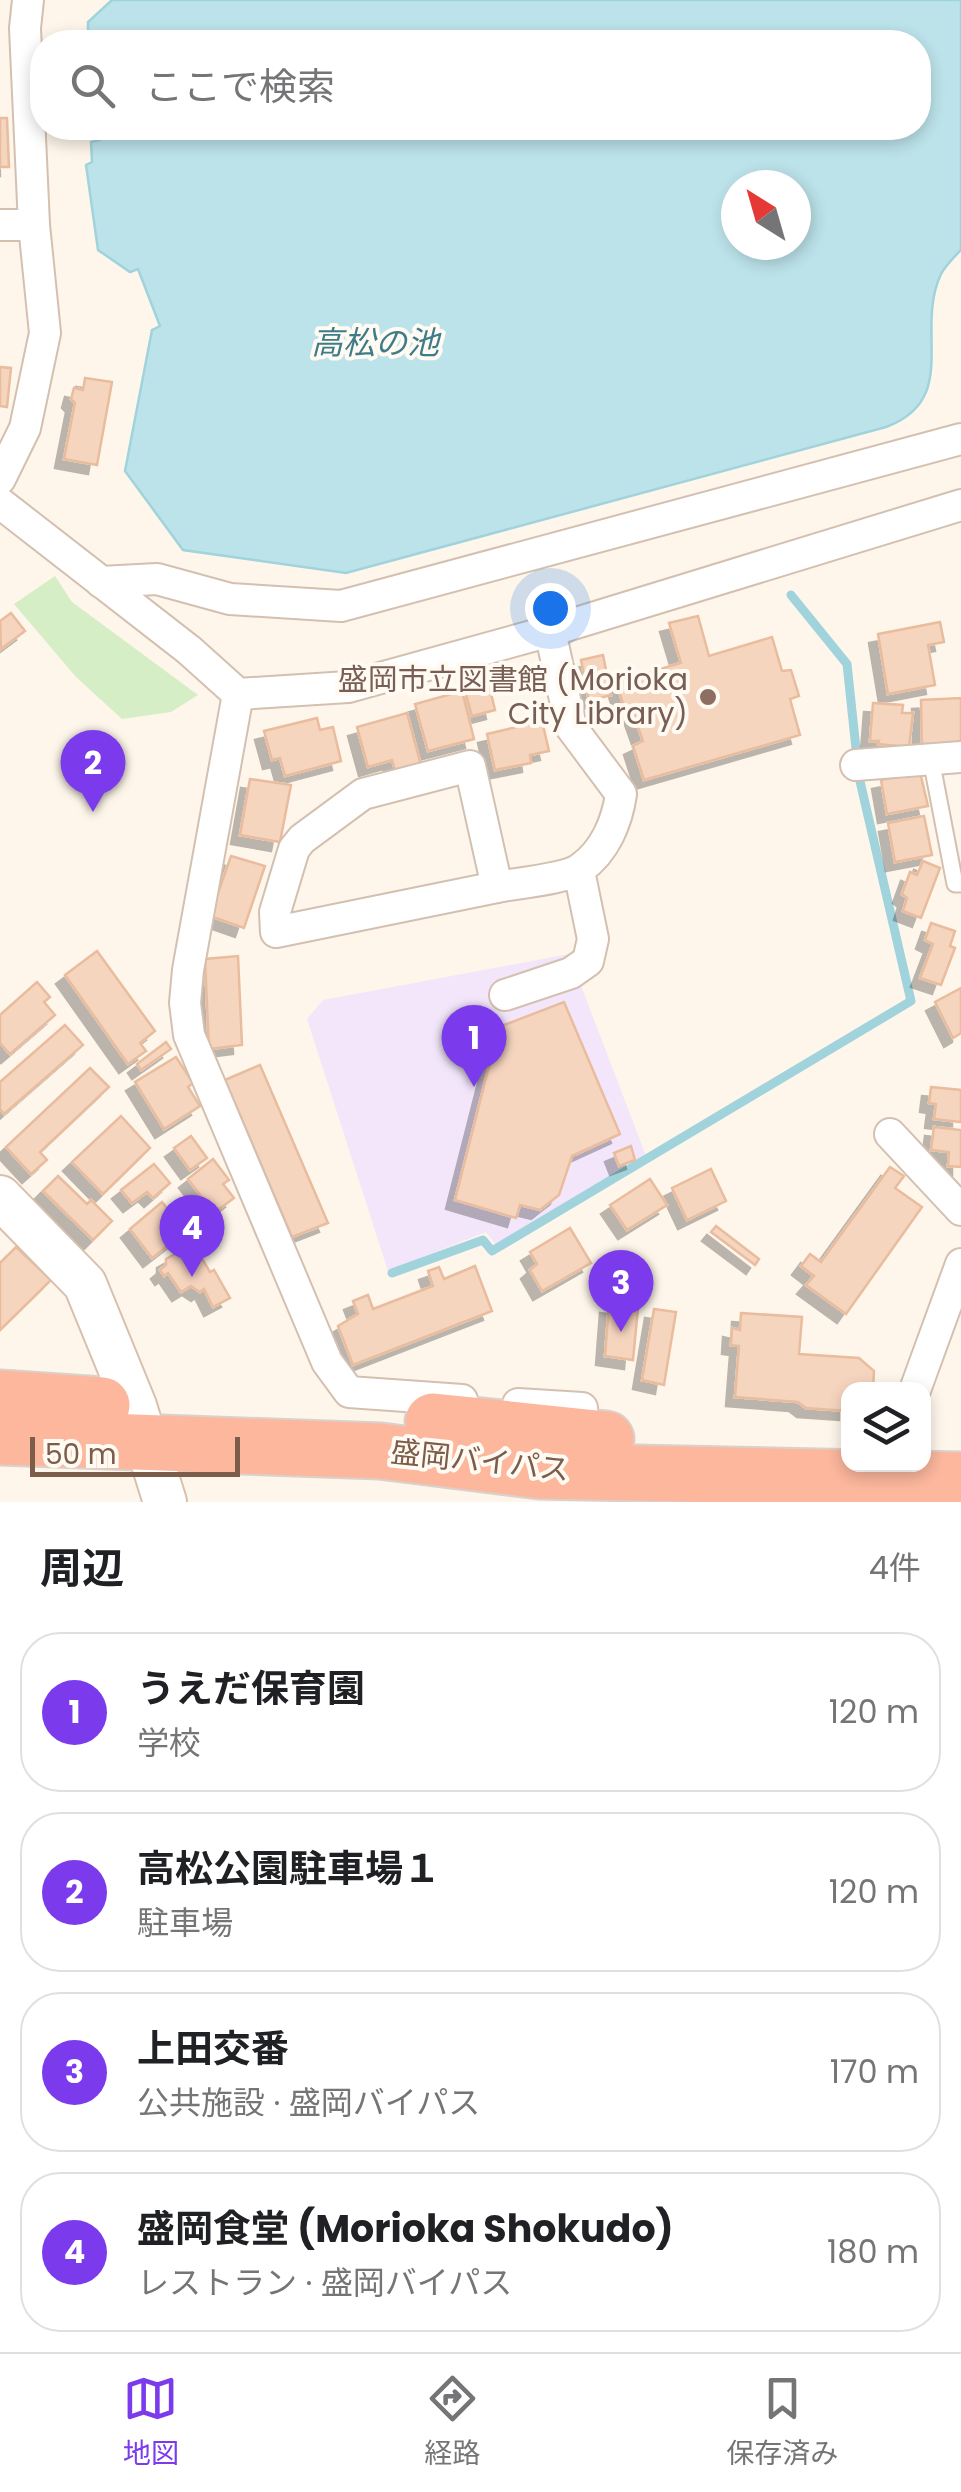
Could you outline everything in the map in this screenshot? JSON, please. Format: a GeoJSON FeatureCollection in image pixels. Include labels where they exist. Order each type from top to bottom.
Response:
{"type":"FeatureCollection","features":[{"type":"Feature","properties":{"kind":"highway","name":"盛岡バイパス"},"geometry":{"type":"LineString","coordinates":[[0,1398],[140,1425],[541,1470],[893,1476],[961,1452]]}},
{"type":"Feature","properties":{"kind":"highway","name":"盛岡バイパス"},"geometry":{"type":"LineString","coordinates":[[0,1437],[140,1425],[357,1415],[893,1476]]}},
{"type":"Feature","properties":{"kind":"street"},"geometry":{"type":"LineString","coordinates":[[0,479],[25,428],[45,333],[34,225],[24,28],[28,0]]}},
{"type":"Feature","properties":{"kind":"street"},"geometry":{"type":"LineString","coordinates":[[0,225],[34,225]]}},
{"type":"Feature","properties":{"kind":"street"},"geometry":{"type":"LineString","coordinates":[[102,582],[156,579],[230,600],[341,606],[961,439]]}},
{"type":"Feature","properties":{"kind":"street"},"geometry":{"type":"LineString","coordinates":[[0,502],[238,694],[348,687],[550,631],[961,505]]}},
{"type":"Feature","properties":{"kind":"street"},"geometry":{"type":"LineString","coordinates":[[497,887],[470,766],[364,794],[302,839],[294,849],[274,912],[276,932],[579,871],[602,846],[618,816],[620,794],[570,727],[550,631]]}},
{"type":"Feature","properties":{"kind":"street"},"geometry":{"type":"LineString","coordinates":[[238,694],[188,970],[185,1003],[189,1035],[327,1362],[349,1392],[582,1408],[583,1438]]}},
{"type":"Feature","properties":{"kind":"street"},"geometry":{"type":"LineString","coordinates":[[860,764],[946,758]]}},
{"type":"Feature","properties":{"kind":"street"},"geometry":{"type":"LineString","coordinates":[[505,995],[570,974],[588,961],[592,939],[579,871]]}},
{"type":"Feature","properties":{"kind":"street"},"geometry":{"type":"LineString","coordinates":[[890,1134],[961,1210]]}},
{"type":"Feature","properties":{"kind":"street"},"geometry":{"type":"LineString","coordinates":[[0,1197],[85,1284],[166,1502]]}},
{"type":"Feature","properties":{"kind":"street"},"geometry":{"type":"LineString","coordinates":[[917,1382],[961,1264]]}},
{"type":"Feature","properties":{"kind":"lane"},"geometry":{"type":"LineString","coordinates":[[946,758],[955,884],[961,884]]}},
{"type":"Feature","properties":{"kind":"shaded area"},"geometry":{"type":"Polygon","coordinates":[[[569,954],[646,1156],[496,1245],[486,1232],[388,1271],[307,1019],[323,1000],[569,954]]]}},
{"type":"Feature","properties":{"kind":"green space"},"geometry":{"type":"Polygon","coordinates":[[[55,576],[72,602],[198,695],[171,712],[122,719],[76,677],[14,604],[55,576]]]}},
{"type":"Feature","properties":{"kind":"water","name":"高松の池"},"geometry":{"type":"Polygon","coordinates":[[[112,0],[961,0],[961,250],[941,274],[934,296],[929,381],[922,399],[909,415],[886,427],[346,573],[183,550],[125,471],[152,330],[160,326],[138,269],[130,272],[98,250],[86,165],[92,162],[91,142],[931,140],[931,30],[88,30],[88,22],[112,0]]]}},
{"type":"Feature","properties":{"kind":"building"},"geometry":{"type":"Polygon","coordinates":[[[0,118],[7,118],[9,167],[0,167],[0,118]]]}},
{"type":"Feature","properties":{"kind":"building"},"geometry":{"type":"Polygon","coordinates":[[[0,367],[11,368],[7,407],[0,406],[0,367]]]}},
{"type":"Feature","properties":{"kind":"building"},"geometry":{"type":"Polygon","coordinates":[[[85,378],[112,382],[97,465],[64,459],[75,403],[71,399],[74,388],[83,390],[85,378]]]}},
{"type":"Feature","properties":{"kind":"building"},"geometry":{"type":"Polygon","coordinates":[[[11,613],[25,631],[1,649],[0,621],[11,613]]]}},
{"type":"Feature","properties":{"kind":"building","name":"盛岡市立図書館 (Morioka City Library)"},"geometry":{"type":"Polygon","coordinates":[[[698,616],[709,656],[772,637],[782,671],[791,670],[799,696],[790,699],[800,735],[644,780],[633,746],[643,741],[633,713],[627,716],[616,682],[681,663],[669,623],[698,616]]]}},
{"type":"Feature","properties":{"kind":"building"},"geometry":{"type":"Polygon","coordinates":[[[940,622],[944,642],[928,645],[935,685],[888,694],[878,634],[940,622]]]}},
{"type":"Feature","properties":{"kind":"building"},"geometry":{"type":"Polygon","coordinates":[[[603,655],[611,695],[589,701],[581,660],[603,655]]]}},
{"type":"Feature","properties":{"kind":"building"},"geometry":{"type":"Polygon","coordinates":[[[489,685],[495,710],[472,716],[465,691],[489,685]]]}},
{"type":"Feature","properties":{"kind":"building"},"geometry":{"type":"Polygon","coordinates":[[[462,691],[474,739],[428,751],[415,704],[462,691]]]}},
{"type":"Feature","properties":{"kind":"building"},"geometry":{"type":"Polygon","coordinates":[[[961,698],[961,743],[922,744],[921,700],[961,698]]]}},
{"type":"Feature","properties":{"kind":"building"},"geometry":{"type":"Polygon","coordinates":[[[873,703],[903,705],[902,713],[913,713],[909,747],[870,741],[873,703]]]}},
{"type":"Feature","properties":{"kind":"building"},"geometry":{"type":"Polygon","coordinates":[[[407,713],[422,769],[397,776],[392,760],[368,767],[357,727],[407,713]]]}},
{"type":"Feature","properties":{"kind":"building"},"geometry":{"type":"Polygon","coordinates":[[[317,718],[320,730],[333,727],[341,761],[285,776],[280,758],[272,760],[264,731],[317,718]]]}},
{"type":"Feature","properties":{"kind":"building"},"geometry":{"type":"Polygon","coordinates":[[[542,721],[549,751],[530,755],[531,763],[495,770],[487,734],[542,721]]]}},
{"type":"Feature","properties":{"kind":"building"},"geometry":{"type":"Polygon","coordinates":[[[920,772],[928,806],[887,814],[881,780],[920,772]]]}},
{"type":"Feature","properties":{"kind":"building"},"geometry":{"type":"Polygon","coordinates":[[[250,779],[291,785],[280,842],[240,835],[250,779]]]}},
{"type":"Feature","properties":{"kind":"building"},"geometry":{"type":"Polygon","coordinates":[[[924,816],[932,855],[895,862],[888,823],[924,816]]]}},
{"type":"Feature","properties":{"kind":"building"},"geometry":{"type":"Polygon","coordinates":[[[231,856],[265,866],[244,928],[210,916],[231,856]]]}},
{"type":"Feature","properties":{"kind":"building"},"geometry":{"type":"Polygon","coordinates":[[[923,861],[940,868],[921,918],[903,911],[907,898],[902,894],[910,872],[917,875],[923,861]]]}},
{"type":"Feature","properties":{"kind":"building"},"geometry":{"type":"Polygon","coordinates":[[[931,923],[955,931],[950,946],[955,948],[941,985],[920,978],[933,944],[925,940],[931,923]]]}},
{"type":"Feature","properties":{"kind":"building"},"geometry":{"type":"Polygon","coordinates":[[[97,951],[155,1031],[140,1043],[146,1051],[128,1064],[65,975],[97,951]]]}},
{"type":"Feature","properties":{"kind":"building"},"geometry":{"type":"Polygon","coordinates":[[[238,956],[242,1045],[209,1049],[205,959],[238,956]]]}},
{"type":"Feature","properties":{"kind":"building"},"geometry":{"type":"Polygon","coordinates":[[[37,982],[50,997],[44,1002],[55,1015],[10,1054],[0,1043],[0,1015],[37,982]]]}},
{"type":"Feature","properties":{"kind":"building"},"geometry":{"type":"Polygon","coordinates":[[[961,988],[961,1033],[953,1038],[935,1002],[961,988]]]}},
{"type":"Feature","properties":{"kind":"building"},"geometry":{"type":"Polygon","coordinates":[[[564,1002],[620,1134],[572,1156],[559,1195],[540,1210],[520,1205],[516,1218],[455,1200],[499,1027],[564,1002]]]}},
{"type":"Feature","properties":{"kind":"building"},"geometry":{"type":"Polygon","coordinates":[[[65,1025],[83,1045],[4,1114],[0,1109],[0,1082],[65,1025]]]}},
{"type":"Feature","properties":{"kind":"building"},"geometry":{"type":"Polygon","coordinates":[[[166,1042],[171,1049],[141,1070],[137,1064],[166,1042]]]}},
{"type":"Feature","properties":{"kind":"building"},"geometry":{"type":"Polygon","coordinates":[[[176,1057],[193,1083],[188,1087],[200,1106],[164,1129],[135,1082],[176,1057]]]}},
{"type":"Feature","properties":{"kind":"building"},"geometry":{"type":"Polygon","coordinates":[[[260,1065],[328,1223],[292,1237],[225,1080],[260,1065]]]}},
{"type":"Feature","properties":{"kind":"building"},"geometry":{"type":"Polygon","coordinates":[[[90,1068],[109,1087],[40,1152],[47,1160],[31,1174],[6,1147],[90,1068]]]}},
{"type":"Feature","properties":{"kind":"building"},"geometry":{"type":"Polygon","coordinates":[[[931,1087],[961,1090],[961,1122],[934,1119],[936,1104],[929,1103],[931,1087]]]}},
{"type":"Feature","properties":{"kind":"building"},"geometry":{"type":"Polygon","coordinates":[[[121,1116],[150,1148],[103,1194],[72,1162],[121,1116]]]}},
{"type":"Feature","properties":{"kind":"building"},"geometry":{"type":"Polygon","coordinates":[[[934,1127],[961,1130],[961,1167],[948,1166],[949,1152],[931,1150],[934,1127]]]}},
{"type":"Feature","properties":{"kind":"building"},"geometry":{"type":"Polygon","coordinates":[[[191,1136],[207,1158],[190,1170],[174,1148],[191,1136]]]}},
{"type":"Feature","properties":{"kind":"building"},"geometry":{"type":"Polygon","coordinates":[[[631,1146],[635,1160],[619,1166],[614,1153],[631,1146]]]}},
{"type":"Feature","properties":{"kind":"building"},"geometry":{"type":"Polygon","coordinates":[[[213,1159],[229,1180],[223,1184],[234,1198],[214,1213],[188,1179],[213,1159]]]}},
{"type":"Feature","properties":{"kind":"building"},"geometry":{"type":"Polygon","coordinates":[[[154,1164],[170,1183],[153,1198],[147,1192],[132,1203],[121,1190],[154,1164]]]}},
{"type":"Feature","properties":{"kind":"building"},"geometry":{"type":"Polygon","coordinates":[[[890,1167],[904,1176],[895,1188],[922,1207],[846,1314],[806,1285],[814,1276],[801,1266],[810,1254],[821,1262],[890,1167]]]}},
{"type":"Feature","properties":{"kind":"building"},"geometry":{"type":"Polygon","coordinates":[[[711,1169],[726,1201],[687,1220],[672,1188],[711,1169]]]}},
{"type":"Feature","properties":{"kind":"building"},"geometry":{"type":"Polygon","coordinates":[[[58,1176],[112,1221],[93,1240],[43,1191],[58,1176]]]}},
{"type":"Feature","properties":{"kind":"building"},"geometry":{"type":"Polygon","coordinates":[[[650,1179],[667,1205],[627,1230],[610,1205],[650,1179]]]}},
{"type":"Feature","properties":{"kind":"building"},"geometry":{"type":"Polygon","coordinates":[[[179,1199],[188,1211],[183,1216],[192,1227],[152,1258],[130,1229],[162,1202],[167,1208],[179,1199]]]}},
{"type":"Feature","properties":{"kind":"building"},"geometry":{"type":"Polygon","coordinates":[[[716,1226],[759,1259],[755,1265],[711,1232],[716,1226]]]}},
{"type":"Feature","properties":{"kind":"building"},"geometry":{"type":"Polygon","coordinates":[[[570,1228],[591,1263],[542,1291],[530,1270],[537,1264],[530,1252],[570,1228]]]}},
{"type":"Feature","properties":{"kind":"building"},"geometry":{"type":"Polygon","coordinates":[[[193,1244],[230,1298],[213,1307],[204,1289],[200,1292],[191,1286],[181,1292],[168,1273],[164,1276],[160,1270],[166,1259],[193,1244]]]}},
{"type":"Feature","properties":{"kind":"building"},"geometry":{"type":"Polygon","coordinates":[[[16,1247],[51,1280],[0,1330],[0,1263],[16,1247]]]}},
{"type":"Feature","properties":{"kind":"building"},"geometry":{"type":"Polygon","coordinates":[[[475,1266],[492,1311],[353,1365],[338,1326],[358,1314],[353,1301],[368,1295],[373,1309],[433,1286],[428,1271],[439,1267],[444,1279],[475,1266]]]}},
{"type":"Feature","properties":{"kind":"building"},"geometry":{"type":"Polygon","coordinates":[[[609,1304],[638,1308],[633,1360],[605,1356],[609,1304]]]}},
{"type":"Feature","properties":{"kind":"building"},"geometry":{"type":"Polygon","coordinates":[[[654,1309],[676,1312],[664,1385],[642,1380],[654,1309]]]}},
{"type":"Feature","properties":{"kind":"building"},"geometry":{"type":"Polygon","coordinates":[[[741,1313],[802,1317],[799,1354],[859,1358],[874,1371],[873,1382],[841,1382],[841,1410],[735,1397],[739,1346],[731,1345],[732,1328],[740,1330],[741,1313]]]}},
{"type":"Feature","properties":{"kind":"waterway"},"geometry":{"type":"LineString","coordinates":[[392,1273],[483,1240],[492,1251],[911,1001],[859,777],[847,664],[791,595]]}},
{"type":"Feature","properties":{"kind":"place","name":"盛岡市立図書館 (Morioka City Library)"},"geometry":{"type":"Point","coordinates":[708,697]}},
{"type":"Feature","properties":{"kind":"place","name":"高松公園駐車場１"},"geometry":{"type":"Point","coordinates":[93,812]}},
{"type":"Feature","properties":{"kind":"place","name":"うえだ保育園"},"geometry":{"type":"Point","coordinates":[474,1087]}},
{"type":"Feature","properties":{"kind":"place","name":"盛岡食堂 (Morioka Shokudo)"},"geometry":{"type":"Point","coordinates":[192,1277]}},
{"type":"Feature","properties":{"kind":"place","name":"上田交番"},"geometry":{"type":"Point","coordinates":[621,1332]}}]}
